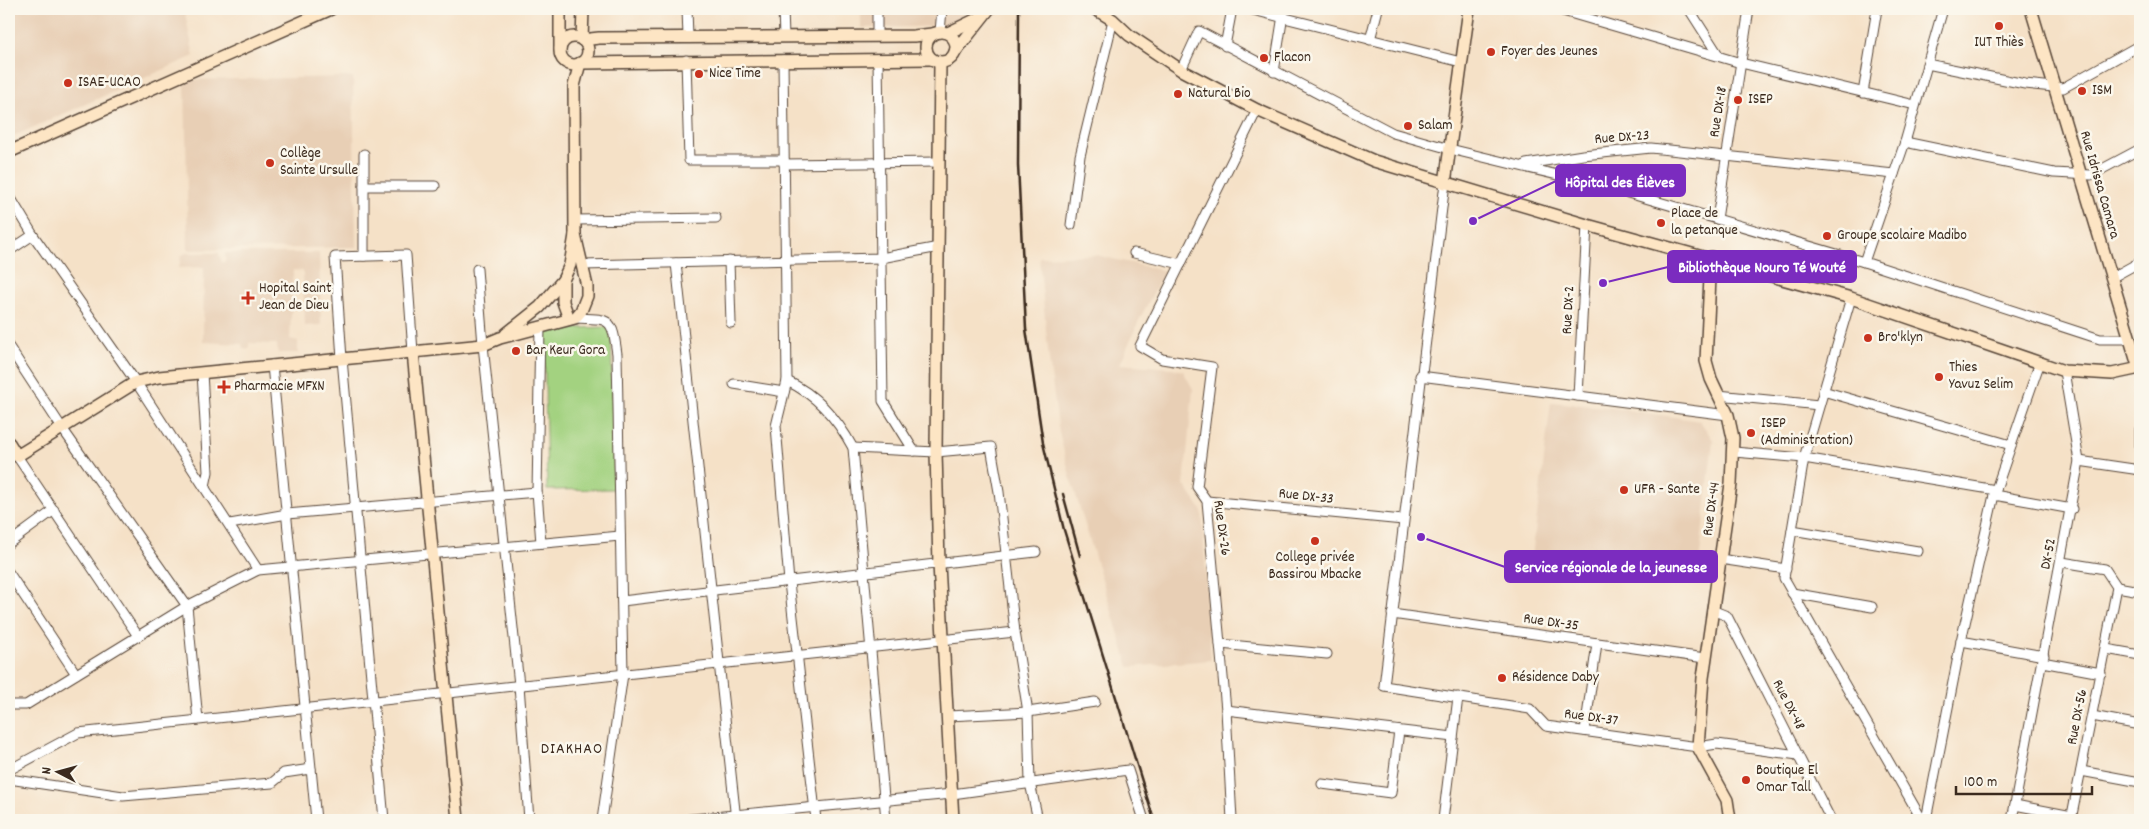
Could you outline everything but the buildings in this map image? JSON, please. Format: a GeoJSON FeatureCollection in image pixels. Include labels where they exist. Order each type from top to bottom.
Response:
{"type":"FeatureCollection","features":[{"type":"Feature","properties":{"kind":"street"},"geometry":{"type":"LineString","coordinates":[[9,152],[330,9]]}},
{"type":"Feature","properties":{"kind":"street"},"geometry":{"type":"LineString","coordinates":[[500,338],[540,307],[563,280],[570,265],[575,235],[574,86],[562,56],[560,9]]}},
{"type":"Feature","properties":{"kind":"street"},"geometry":{"type":"LineString","coordinates":[[574,86],[581,63],[588,51],[582,40],[583,9]]}},
{"type":"Feature","properties":{"kind":"street"},"geometry":{"type":"LineString","coordinates":[[687,9],[688,37]]}},
{"type":"Feature","properties":{"kind":"street"},"geometry":{"type":"LineString","coordinates":[[784,9],[784,37]]}},
{"type":"Feature","properties":{"kind":"street"},"geometry":{"type":"LineString","coordinates":[[877,9],[877,36]]}},
{"type":"Feature","properties":{"kind":"street"},"geometry":{"type":"LineString","coordinates":[[940,33],[942,9]]}},
{"type":"Feature","properties":{"kind":"street"},"geometry":{"type":"LineString","coordinates":[[1095,9],[1113,20],[1129,35],[1181,70],[1257,110],[1374,161],[1587,225],[1711,257],[1851,298],[2064,371],[2112,374],[2140,370]]}},
{"type":"Feature","properties":{"kind":"street"},"geometry":{"type":"LineString","coordinates":[[1225,46],[1232,9]]}},
{"type":"Feature","properties":{"kind":"street"},"geometry":{"type":"LineString","coordinates":[[1249,9],[1283,13],[1370,40],[1462,62]]}},
{"type":"Feature","properties":{"kind":"street"},"geometry":{"type":"LineString","coordinates":[[1370,40],[1378,9]]}},
{"type":"Feature","properties":{"kind":"street"},"geometry":{"type":"LineString","coordinates":[[1392,614],[1420,376],[1469,9]]}},
{"type":"Feature","properties":{"kind":"street"},"geometry":{"type":"LineString","coordinates":[[1556,9],[1741,63],[1915,105]]}},
{"type":"Feature","properties":{"kind":"street"},"geometry":{"type":"LineString","coordinates":[[1689,9],[1719,56]]}},
{"type":"Feature","properties":{"kind":"street","name":"Rue DX-18"},"geometry":{"type":"LineString","coordinates":[[1717,219],[1749,9]]}},
{"type":"Feature","properties":{"kind":"street"},"geometry":{"type":"LineString","coordinates":[[1864,92],[1877,9]]}},
{"type":"Feature","properties":{"kind":"street"},"geometry":{"type":"LineString","coordinates":[[1864,262],[1905,142],[1943,9]]}},
{"type":"Feature","properties":{"kind":"street","name":"Rue Idrissa Camara"},"geometry":{"type":"LineString","coordinates":[[2031,9],[2129,339],[2140,370]]}},
{"type":"Feature","properties":{"kind":"street"},"geometry":{"type":"LineString","coordinates":[[562,56],[570,65],[581,63],[686,60],[949,60],[985,12]]}},
{"type":"Feature","properties":{"kind":"street"},"geometry":{"type":"LineString","coordinates":[[953,820],[939,564],[936,452],[939,162],[935,61],[925,46],[940,33],[985,12]]}},
{"type":"Feature","properties":{"kind":"street"},"geometry":{"type":"LineString","coordinates":[[1274,72],[1283,13]]}},
{"type":"Feature","properties":{"kind":"street"},"geometry":{"type":"LineString","coordinates":[[1070,225],[1080,156],[1113,20]]}},
{"type":"Feature","properties":{"kind":"street"},"geometry":{"type":"LineString","coordinates":[[1181,70],[1199,31],[1393,133],[1450,149],[1611,188],[1864,262],[2100,339],[2129,339]]}},
{"type":"Feature","properties":{"kind":"street"},"geometry":{"type":"LineString","coordinates":[[562,56],[566,39],[574,37],[582,40],[599,38],[877,36],[940,33],[956,43],[955,52]]}},
{"type":"Feature","properties":{"kind":"street"},"geometry":{"type":"LineString","coordinates":[[1927,64],[2025,84],[2063,88],[2140,46]]}},
{"type":"Feature","properties":{"kind":"street"},"geometry":{"type":"LineString","coordinates":[[878,59],[883,401],[914,451]]}},
{"type":"Feature","properties":{"kind":"street"},"geometry":{"type":"LineString","coordinates":[[686,60],[689,160],[939,162]]}},
{"type":"Feature","properties":{"kind":"street"},"geometry":{"type":"LineString","coordinates":[[783,60],[787,381],[776,426],[789,582],[816,820]]}},
{"type":"Feature","properties":{"kind":"street"},"geometry":{"type":"LineString","coordinates":[[1134,253],[1181,264],[1257,110]]}},
{"type":"Feature","properties":{"kind":"street"},"geometry":{"type":"LineString","coordinates":[[1905,142],[2054,173],[2081,175],[2091,175],[2140,149]]}},
{"type":"Feature","properties":{"kind":"street","name":"Rue DX-23"},"geometry":{"type":"LineString","coordinates":[[1521,165],[1583,154],[1651,148],[1894,174]]}},
{"type":"Feature","properties":{"kind":"street"},"geometry":{"type":"LineString","coordinates":[[364,154],[364,256]]}},
{"type":"Feature","properties":{"kind":"street"},"geometry":{"type":"LineString","coordinates":[[364,186],[435,186]]}},
{"type":"Feature","properties":{"kind":"street"},"geometry":{"type":"LineString","coordinates":[[9,195],[33,234],[136,382],[230,524],[258,570]]}},
{"type":"Feature","properties":{"kind":"street"},"geometry":{"type":"LineString","coordinates":[[575,220],[716,218]]}},
{"type":"Feature","properties":{"kind":"street","name":"Rue DX-2"},"geometry":{"type":"LineString","coordinates":[[1578,396],[1587,225]]}},
{"type":"Feature","properties":{"kind":"street"},"geometry":{"type":"LineString","coordinates":[[9,251],[33,234]]}},
{"type":"Feature","properties":{"kind":"street"},"geometry":{"type":"LineString","coordinates":[[572,319],[585,305],[587,296],[583,265],[575,235]]}},
{"type":"Feature","properties":{"kind":"street"},"geometry":{"type":"LineString","coordinates":[[583,265],[881,258],[939,247]]}},
{"type":"Feature","properties":{"kind":"street"},"geometry":{"type":"LineString","coordinates":[[384,820],[362,560],[342,359],[335,257],[406,255],[432,554],[458,820]]}},
{"type":"Feature","properties":{"kind":"street","name":"Rue DX-44"},"geometry":{"type":"LineString","coordinates":[[1698,747],[1705,658],[1734,452],[1728,415],[1710,379],[1706,361],[1711,257]]}},
{"type":"Feature","properties":{"kind":"street"},"geometry":{"type":"LineString","coordinates":[[729,261],[731,323]]}},
{"type":"Feature","properties":{"kind":"street"},"geometry":{"type":"LineString","coordinates":[[2111,278],[2140,262]]}},
{"type":"Feature","properties":{"kind":"street"},"geometry":{"type":"LineString","coordinates":[[676,263],[736,818]]}},
{"type":"Feature","properties":{"kind":"street","name":"Rue DX-26"},"geometry":{"type":"LineString","coordinates":[[1181,264],[1140,346],[1162,359],[1212,366],[1197,487],[1207,501],[1226,710],[1232,820]]}},
{"type":"Feature","properties":{"kind":"street"},"geometry":{"type":"LineString","coordinates":[[477,269],[483,346],[506,547],[529,820]]}},
{"type":"Feature","properties":{"kind":"street"},"geometry":{"type":"LineString","coordinates":[[563,280],[563,302],[572,319]]}},
{"type":"Feature","properties":{"kind":"street"},"geometry":{"type":"LineString","coordinates":[[1851,298],[1804,458],[1784,578],[1922,820]]}},
{"type":"Feature","properties":{"kind":"street"},"geometry":{"type":"LineString","coordinates":[[17,456],[136,382],[160,377],[272,365],[483,346],[500,338],[572,319],[604,319],[610,323],[614,334],[616,354],[623,674],[602,820]]}},
{"type":"Feature","properties":{"kind":"street"},"geometry":{"type":"LineString","coordinates":[[540,327],[537,492],[542,544]]}},
{"type":"Feature","properties":{"kind":"street"},"geometry":{"type":"LineString","coordinates":[[9,347],[62,428],[187,606],[198,720]]}},
{"type":"Feature","properties":{"kind":"street"},"geometry":{"type":"LineString","coordinates":[[1926,820],[1961,640],[1995,492],[2040,362]]}},
{"type":"Feature","properties":{"kind":"street"},"geometry":{"type":"LineString","coordinates":[[272,365],[316,820]]}},
{"type":"Feature","properties":{"kind":"street","name":"DX-52"},"geometry":{"type":"LineString","coordinates":[[2012,820],[2072,509],[2079,461],[2064,371]]}},
{"type":"Feature","properties":{"kind":"street"},"geometry":{"type":"LineString","coordinates":[[202,373],[208,472],[205,486]]}},
{"type":"Feature","properties":{"kind":"street"},"geometry":{"type":"LineString","coordinates":[[1420,376],[1728,415]]}},
{"type":"Feature","properties":{"kind":"street"},"geometry":{"type":"LineString","coordinates":[[787,381],[807,390],[841,425],[853,448],[886,800],[886,820]]}},
{"type":"Feature","properties":{"kind":"street"},"geometry":{"type":"LineString","coordinates":[[734,384],[784,392]]}},
{"type":"Feature","properties":{"kind":"street"},"geometry":{"type":"LineString","coordinates":[[1823,391],[2011,445]]}},
{"type":"Feature","properties":{"kind":"street"},"geometry":{"type":"LineString","coordinates":[[1718,395],[1819,405]]}},
{"type":"Feature","properties":{"kind":"street"},"geometry":{"type":"LineString","coordinates":[[2140,429],[2140,443]]}},
{"type":"Feature","properties":{"kind":"street"},"geometry":{"type":"LineString","coordinates":[[9,443],[138,636]]}},
{"type":"Feature","properties":{"kind":"street"},"geometry":{"type":"LineString","coordinates":[[853,448],[936,452],[991,447],[999,492],[1015,632],[1028,712],[1030,783],[1038,820]]}},
{"type":"Feature","properties":{"kind":"street"},"geometry":{"type":"LineString","coordinates":[[1734,452],[1804,458],[1995,492],[2072,509]]}},
{"type":"Feature","properties":{"kind":"street"},"geometry":{"type":"LineString","coordinates":[[2079,461],[2140,470]]}},
{"type":"Feature","properties":{"kind":"street"},"geometry":{"type":"LineString","coordinates":[[230,524],[287,514],[537,492]]}},
{"type":"Feature","properties":{"kind":"street","name":"Rue DX-33"},"geometry":{"type":"LineString","coordinates":[[1207,501],[1403,520]]}},
{"type":"Feature","properties":{"kind":"street"},"geometry":{"type":"LineString","coordinates":[[9,543],[54,510]]}},
{"type":"Feature","properties":{"kind":"street"},"geometry":{"type":"LineString","coordinates":[[1792,530],[1918,551]]}},
{"type":"Feature","properties":{"kind":"street"},"geometry":{"type":"LineString","coordinates":[[9,705],[26,705],[187,606],[258,570],[620,536]]}},
{"type":"Feature","properties":{"kind":"street"},"geometry":{"type":"LineString","coordinates":[[622,601],[1036,552]]}},
{"type":"Feature","properties":{"kind":"street"},"geometry":{"type":"LineString","coordinates":[[1720,559],[1786,569]]}},
{"type":"Feature","properties":{"kind":"street"},"geometry":{"type":"LineString","coordinates":[[2062,562],[2104,569],[2117,587],[2140,591]]}},
{"type":"Feature","properties":{"kind":"street"},"geometry":{"type":"LineString","coordinates":[[9,572],[76,674]]}},
{"type":"Feature","properties":{"kind":"street","name":"Rue DX-56"},"geometry":{"type":"LineString","coordinates":[[2072,818],[2117,587]]}},
{"type":"Feature","properties":{"kind":"street"},"geometry":{"type":"LineString","coordinates":[[1792,593],[1872,607]]}},
{"type":"Feature","properties":{"kind":"street","name":"Rue DX-48"},"geometry":{"type":"LineString","coordinates":[[1712,610],[1727,616],[1831,820]]}},
{"type":"Feature","properties":{"kind":"street","name":"Rue DX-35"},"geometry":{"type":"LineString","coordinates":[[1392,614],[1705,658]]}},
{"type":"Feature","properties":{"kind":"street","name":"Rue DX-37"},"geometry":{"type":"LineString","coordinates":[[1392,614],[1384,686],[1530,708],[1546,726],[1698,747],[1717,744],[1798,755]]}},
{"type":"Feature","properties":{"kind":"street"},"geometry":{"type":"LineString","coordinates":[[9,770],[78,733],[1015,632]]}},
{"type":"Feature","properties":{"kind":"street"},"geometry":{"type":"LineString","coordinates":[[1961,640],[2101,673]]}},
{"type":"Feature","properties":{"kind":"street"},"geometry":{"type":"LineString","coordinates":[[1585,731],[1597,643]]}},
{"type":"Feature","properties":{"kind":"street"},"geometry":{"type":"LineString","coordinates":[[1220,644],[1327,654]]}},
{"type":"Feature","properties":{"kind":"street"},"geometry":{"type":"LineString","coordinates":[[2106,649],[2140,655]]}},
{"type":"Feature","properties":{"kind":"street"},"geometry":{"type":"LineString","coordinates":[[1443,820],[1458,697]]}},
{"type":"Feature","properties":{"kind":"street"},"geometry":{"type":"LineString","coordinates":[[948,716],[1028,712],[1095,702]]}},
{"type":"Feature","properties":{"kind":"street"},"geometry":{"type":"LineString","coordinates":[[1226,710],[1453,737]]}},
{"type":"Feature","properties":{"kind":"street"},"geometry":{"type":"LineString","coordinates":[[2092,716],[2140,725]]}},
{"type":"Feature","properties":{"kind":"street"},"geometry":{"type":"LineString","coordinates":[[1322,784],[1391,793],[1399,731]]}},
{"type":"Feature","properties":{"kind":"street"},"geometry":{"type":"LineString","coordinates":[[1698,747],[1726,800],[1730,820]]}},
{"type":"Feature","properties":{"kind":"street"},"geometry":{"type":"LineString","coordinates":[[9,779],[123,796],[272,783],[284,773],[311,769]]}},
{"type":"Feature","properties":{"kind":"street"},"geometry":{"type":"LineString","coordinates":[[682,820],[736,818],[815,807],[952,794],[1128,770],[1144,820]]}},
{"type":"Feature","properties":{"kind":"street"},"geometry":{"type":"LineString","coordinates":[[2081,772],[2140,782]]}},
{"type":"Feature","properties":{"kind":"street"},"geometry":{"type":"LineString","coordinates":[[2015,805],[2072,818]]}},
{"type":"Feature","properties":{"kind":"shaded area"},"geometry":{"type":"Polygon","coordinates":[[[9,9],[184,9],[194,56],[9,138],[9,9]]]}},
{"type":"Feature","properties":{"kind":"shaded area"},"geometry":{"type":"Polygon","coordinates":[[[861,9],[965,9],[965,16],[947,26],[861,28],[861,9]]]}},
{"type":"Feature","properties":{"kind":"shaded area","name":"Collège Sainte Ursulle"},"geometry":{"type":"Polygon","coordinates":[[[353,77],[356,247],[188,250],[185,80],[353,77]]]}},
{"type":"Feature","properties":{"kind":"shaded area","name":"Hopital Saint Jean de Dieu"},"geometry":{"type":"Polygon","coordinates":[[[186,253],[219,253],[222,263],[226,261],[225,253],[319,253],[321,325],[305,326],[303,271],[293,270],[290,339],[298,341],[298,353],[278,353],[277,344],[249,343],[249,348],[243,349],[242,344],[203,342],[204,267],[179,268],[181,256],[186,253]]]}},
{"type":"Feature","properties":{"kind":"shaded area"},"geometry":{"type":"Polygon","coordinates":[[[1096,255],[1165,271],[1139,320],[1120,364],[1172,368],[1183,371],[1193,389],[1184,485],[1202,511],[1211,660],[1129,667],[1070,476],[1059,432],[1049,359],[1039,257],[1096,255]]]}},
{"type":"Feature","properties":{"kind":"shaded area","name":"UFR - Sante"},"geometry":{"type":"Polygon","coordinates":[[[1551,402],[1613,408],[1700,421],[1713,440],[1697,580],[1532,557],[1551,402]]]}},
{"type":"Feature","properties":{"kind":"green space"},"geometry":{"type":"Polygon","coordinates":[[[611,327],[614,489],[547,490],[544,329],[611,327]]]}},
{"type":"Feature","properties":{"kind":"railway"},"geometry":{"type":"LineString","coordinates":[[1019,9],[1018,165],[1026,329],[1043,443],[1064,530],[1154,820]]}},
{"type":"Feature","properties":{"kind":"railway"},"geometry":{"type":"LineString","coordinates":[[1063,494],[1080,556]]}},
{"type":"Feature","properties":{"kind":"place","name":"IUT Thiès"},"geometry":{"type":"Point","coordinates":[1999,26]}},
{"type":"Feature","properties":{"kind":"place","name":"Foyer des Jeunes"},"geometry":{"type":"Point","coordinates":[1491,52]}},
{"type":"Feature","properties":{"kind":"place","name":"Flacon"},"geometry":{"type":"Point","coordinates":[1264,58]}},
{"type":"Feature","properties":{"kind":"place","name":"Nice Time"},"geometry":{"type":"Point","coordinates":[699,74]}},
{"type":"Feature","properties":{"kind":"place","name":"ISAE-UCAO"},"geometry":{"type":"Point","coordinates":[68,83]}},
{"type":"Feature","properties":{"kind":"place","name":"ISM"},"geometry":{"type":"Point","coordinates":[2082,91]}},
{"type":"Feature","properties":{"kind":"place","name":"Natural Bio"},"geometry":{"type":"Point","coordinates":[1178,94]}},
{"type":"Feature","properties":{"kind":"place","name":"ISEP"},"geometry":{"type":"Point","coordinates":[1738,100]}},
{"type":"Feature","properties":{"kind":"place","name":"Salam"},"geometry":{"type":"Point","coordinates":[1408,126]}},
{"type":"Feature","properties":{"kind":"place","name":"Collège Sainte Ursulle"},"geometry":{"type":"Point","coordinates":[270,163]}},
{"type":"Feature","properties":{"kind":"place","name":"Hôpital des Élèves"},"geometry":{"type":"Point","coordinates":[1473,221]}},
{"type":"Feature","properties":{"kind":"place","name":"Place de la petanque"},"geometry":{"type":"Point","coordinates":[1661,223]}},
{"type":"Feature","properties":{"kind":"place","name":"Groupe scolaire Madibo"},"geometry":{"type":"Point","coordinates":[1827,236]}},
{"type":"Feature","properties":{"kind":"place","name":"Bibliothèque Nouro Té Wouté"},"geometry":{"type":"Point","coordinates":[1603,283]}},
{"type":"Feature","properties":{"kind":"place","name":"Hopital Saint Jean de Dieu"},"geometry":{"type":"Point","coordinates":[248,298]}},
{"type":"Feature","properties":{"kind":"place","name":"Bro'klyn"},"geometry":{"type":"Point","coordinates":[1868,338]}},
{"type":"Feature","properties":{"kind":"place","name":"Bar Keur Gora"},"geometry":{"type":"Point","coordinates":[516,351]}},
{"type":"Feature","properties":{"kind":"place","name":"Thies Yavuz Selim"},"geometry":{"type":"Point","coordinates":[1939,377]}},
{"type":"Feature","properties":{"kind":"place","name":"Pharmacie MFXN"},"geometry":{"type":"Point","coordinates":[224,387]}},
{"type":"Feature","properties":{"kind":"place","name":"ISEP (Administration)"},"geometry":{"type":"Point","coordinates":[1751,433]}},
{"type":"Feature","properties":{"kind":"place","name":"UFR - Sante"},"geometry":{"type":"Point","coordinates":[1624,490]}},
{"type":"Feature","properties":{"kind":"place","name":"Service régionale de la jeunesse"},"geometry":{"type":"Point","coordinates":[1421,537]}},
{"type":"Feature","properties":{"kind":"place","name":"College privée Bassirou Mbacke"},"geometry":{"type":"Point","coordinates":[1315,541]}},
{"type":"Feature","properties":{"kind":"place","name":"Résidence Daby"},"geometry":{"type":"Point","coordinates":[1502,678]}},
{"type":"Feature","properties":{"kind":"place","name":"Boutique El Omar Tall"},"geometry":{"type":"Point","coordinates":[1746,780]}},
{"type":"Feature","properties":{"kind":"district","name":"DIAKHAO"},"geometry":{"type":"Point","coordinates":[572,749]}}]}
